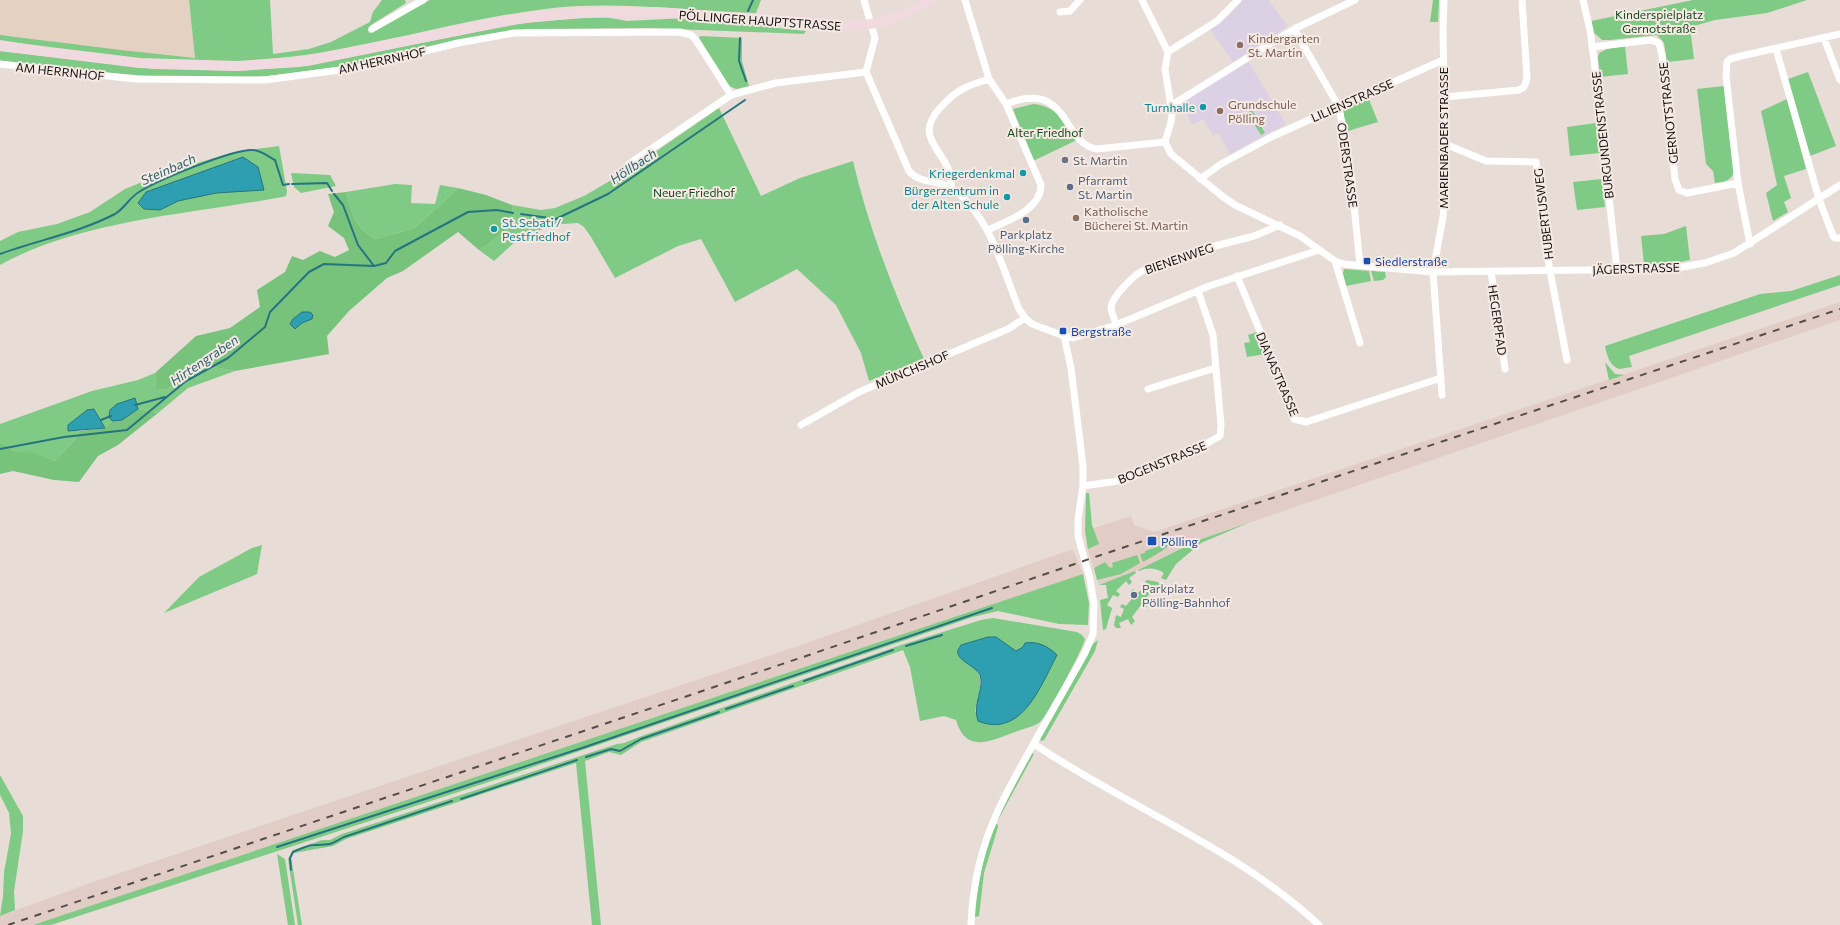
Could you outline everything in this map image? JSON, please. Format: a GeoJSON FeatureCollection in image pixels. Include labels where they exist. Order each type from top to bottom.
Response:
{"type":"FeatureCollection","features":[{"type":"Feature","properties":{"kind":"street"},"geometry":{"type":"LineString","coordinates":[[372,30],[423,0]]}},
{"type":"Feature","properties":{"kind":"street"},"geometry":{"type":"LineString","coordinates":[[864,0],[876,41],[866,72],[909,171],[918,178],[951,188],[964,199],[988,230],[1019,309],[1025,318],[1032,324],[1064,336],[1081,336],[1116,325],[1237,276],[1319,250]]}},
{"type":"Feature","properties":{"kind":"street","name":"PÖLLINGER HAUPTSTRASSE"},"geometry":{"type":"LineString","coordinates":[[0,46],[147,64],[206,66],[266,65],[334,57],[508,21],[584,12],[650,12],[835,26],[872,24],[904,14],[931,0]]}},
{"type":"Feature","properties":{"kind":"street"},"geometry":{"type":"LineString","coordinates":[[966,0],[989,79],[1006,104],[1041,187],[1038,198],[1030,207],[988,230]]}},
{"type":"Feature","properties":{"kind":"street"},"geometry":{"type":"LineString","coordinates":[[1060,12],[1070,11],[1080,0]]}},
{"type":"Feature","properties":{"kind":"street"},"geometry":{"type":"LineString","coordinates":[[1142,0],[1168,52]]}},
{"type":"Feature","properties":{"kind":"street"},"geometry":{"type":"LineString","coordinates":[[1238,0],[1217,21],[1168,52],[1165,69],[1172,105],[1172,122],[1165,142],[1171,154],[1200,179],[1235,205],[1280,225],[1300,236],[1335,261],[1343,264],[1433,272]]}},
{"type":"Feature","properties":{"kind":"street"},"geometry":{"type":"LineString","coordinates":[[1172,105],[1294,29],[1355,0]]}},
{"type":"Feature","properties":{"kind":"street","name":"MARIENBADER STRASSE"},"geometry":{"type":"LineString","coordinates":[[1442,395],[1433,272],[1445,202],[1444,0]]}},
{"type":"Feature","properties":{"kind":"street"},"geometry":{"type":"LineString","coordinates":[[1445,97],[1518,90],[1524,87],[1527,79],[1522,0]]}},
{"type":"Feature","properties":{"kind":"street","name":"BURGUNDENSTRASSE"},"geometry":{"type":"LineString","coordinates":[[1582,0],[1592,47],[1617,270]]}},
{"type":"Feature","properties":{"kind":"street","name":"ODERSTRASSE"},"geometry":{"type":"LineString","coordinates":[[1294,29],[1339,107],[1351,175],[1360,265]]}},
{"type":"Feature","properties":{"kind":"street","name":"AM HERRNHOF"},"geometry":{"type":"LineString","coordinates":[[0,64],[135,79],[265,80],[355,68],[458,43],[514,33],[680,32],[691,35],[696,40],[731,95]]}},
{"type":"Feature","properties":{"kind":"street"},"geometry":{"type":"LineString","coordinates":[[1750,244],[1738,183],[1725,66],[1730,59],[1840,34]]}},
{"type":"Feature","properties":{"kind":"street"},"geometry":{"type":"LineString","coordinates":[[1824,38],[1840,80]]}},
{"type":"Feature","properties":{"kind":"street","name":"GERNOTSTRASSE"},"geometry":{"type":"LineString","coordinates":[[1592,47],[1650,40],[1659,43],[1662,55],[1675,179],[1679,190],[1687,193],[1738,183]]}},
{"type":"Feature","properties":{"kind":"street"},"geometry":{"type":"LineString","coordinates":[[1776,49],[1819,199],[1833,236],[1835,238],[1840,238]]}},
{"type":"Feature","properties":{"kind":"street","name":"LILIENSTRASSE"},"geometry":{"type":"LineString","coordinates":[[1200,179],[1221,164],[1271,137],[1444,60]]}},
{"type":"Feature","properties":{"kind":"street"},"geometry":{"type":"LineString","coordinates":[[629,164],[731,95],[776,83],[866,72]]}},
{"type":"Feature","properties":{"kind":"street"},"geometry":{"type":"LineString","coordinates":[[951,188],[950,171],[932,140],[929,133],[929,124],[933,116],[954,93],[962,88],[989,79]]}},
{"type":"Feature","properties":{"kind":"street"},"geometry":{"type":"LineString","coordinates":[[1006,104],[1033,99],[1047,101],[1059,110],[1080,140],[1090,148],[1097,149],[1165,142]]}},
{"type":"Feature","properties":{"kind":"street","name":"HUBERTUSWEG"},"geometry":{"type":"LineString","coordinates":[[1445,144],[1486,161],[1536,162],[1550,271],[1567,360]]}},
{"type":"Feature","properties":{"kind":"street","name":"JÄGERSTRASSE"},"geometry":{"type":"LineString","coordinates":[[1433,272],[1671,269],[1705,263],[1720,259],[1750,244],[1840,185]]}},
{"type":"Feature","properties":{"kind":"street","name":"BIENENWEG"},"geometry":{"type":"LineString","coordinates":[[1116,325],[1111,310],[1112,304],[1132,278],[1142,271],[1211,247],[1254,236],[1280,225]]}},
{"type":"Feature","properties":{"kind":"street"},"geometry":{"type":"LineString","coordinates":[[1335,261],[1360,343]]}},
{"type":"Feature","properties":{"kind":"street","name":"HEGERPFAD"},"geometry":{"type":"LineString","coordinates":[[1491,271],[1505,368]]}},
{"type":"Feature","properties":{"kind":"street","name":"DIANASTRASSE"},"geometry":{"type":"LineString","coordinates":[[1237,276],[1292,408],[1294,420],[1306,422],[1441,378]]}},
{"type":"Feature","properties":{"kind":"street","name":"BOGENSTRASSE"},"geometry":{"type":"LineString","coordinates":[[1083,486],[1125,480],[1202,446],[1220,436],[1221,425],[1213,335],[1198,291]]}},
{"type":"Feature","properties":{"kind":"street","name":"MÜNCHSHOF"},"geometry":{"type":"LineString","coordinates":[[801,425],[859,392],[1008,329],[1025,318]]}},
{"type":"Feature","properties":{"kind":"street"},"geometry":{"type":"LineString","coordinates":[[971,925],[972,904],[978,865],[992,820],[1016,774],[1091,642],[1094,628],[1094,599],[1077,530],[1083,486],[1078,413],[1064,336]]}},
{"type":"Feature","properties":{"kind":"street"},"geometry":{"type":"LineString","coordinates":[[1148,389],[1215,368]]}},
{"type":"Feature","properties":{"kind":"street"},"geometry":{"type":"LineString","coordinates":[[1034,744],[1254,874],[1298,904],[1319,925]]}},
{"type":"Feature","properties":{"kind":"shaded area"},"geometry":{"type":"Polygon","coordinates":[[[0,0],[189,0],[195,58],[0,35],[0,0]]]}},
{"type":"Feature","properties":{"kind":"shaded area","name":"Kindergarten St. Martin"},"geometry":{"type":"Polygon","coordinates":[[[1242,0],[1268,0],[1288,26],[1233,62],[1210,29],[1225,19],[1242,0]]]}},
{"type":"Feature","properties":{"kind":"shaded area","name":"Grundschule Pölling"},"geometry":{"type":"Polygon","coordinates":[[[1248,61],[1286,124],[1230,154],[1218,133],[1213,136],[1203,119],[1193,125],[1180,103],[1248,61]]]}},
{"type":"Feature","properties":{"kind":"shaded area"},"geometry":{"type":"Polygon","coordinates":[[[1840,302],[1840,320],[1199,540],[1125,576],[1099,585],[1087,547],[1085,531],[1131,516],[1134,525],[1154,532],[1840,302]]]}},
{"type":"Feature","properties":{"kind":"shaded area"},"geometry":{"type":"Polygon","coordinates":[[[1073,549],[1083,574],[33,925],[0,925],[0,916],[93,882],[798,646],[1073,549]]]}},
{"type":"Feature","properties":{"kind":"green space"},"geometry":{"type":"Polygon","coordinates":[[[189,0],[270,0],[273,54],[309,49],[331,42],[370,22],[373,12],[382,0],[405,0],[406,3],[371,25],[368,30],[369,33],[430,0],[761,0],[756,13],[629,6],[578,6],[553,8],[479,20],[333,50],[296,56],[227,62],[194,62],[129,58],[0,40],[0,35],[195,58],[189,0]]]}},
{"type":"Feature","properties":{"kind":"green space"},"geometry":{"type":"Polygon","coordinates":[[[1433,0],[1439,0],[1438,22],[1430,22],[1433,0]]]}},
{"type":"Feature","properties":{"kind":"green space","name":"Kinderspielplatz Gernotstraße"},"geometry":{"type":"Polygon","coordinates":[[[1693,0],[1807,0],[1767,13],[1715,20],[1690,27],[1694,59],[1667,62],[1664,43],[1657,35],[1602,40],[1593,32],[1591,21],[1693,0]]]}},
{"type":"Feature","properties":{"kind":"green space"},"geometry":{"type":"Polygon","coordinates":[[[599,16],[627,21],[686,18],[806,31],[804,34],[649,28],[527,29],[476,37],[355,65],[267,76],[229,78],[150,76],[70,70],[0,62],[0,51],[154,69],[236,71],[299,67],[517,24],[599,16]]]}},
{"type":"Feature","properties":{"kind":"green space"},"geometry":{"type":"Polygon","coordinates":[[[701,36],[742,38],[742,61],[749,86],[736,89],[729,86],[698,38],[701,36]]]}},
{"type":"Feature","properties":{"kind":"green space"},"geometry":{"type":"Polygon","coordinates":[[[1625,46],[1628,74],[1600,77],[1598,58],[1599,53],[1607,49],[1625,46]]]}},
{"type":"Feature","properties":{"kind":"green space"},"geometry":{"type":"Polygon","coordinates":[[[1808,72],[1836,146],[1810,156],[1788,79],[1808,72]]]}},
{"type":"Feature","properties":{"kind":"green space"},"geometry":{"type":"Polygon","coordinates":[[[1724,86],[1734,171],[1729,179],[1715,183],[1713,171],[1706,164],[1697,89],[1724,86]]]}},
{"type":"Feature","properties":{"kind":"green space"},"geometry":{"type":"Polygon","coordinates":[[[1368,97],[1378,122],[1348,131],[1342,109],[1368,97]]]}},
{"type":"Feature","properties":{"kind":"green space"},"geometry":{"type":"Polygon","coordinates":[[[1787,99],[1806,169],[1784,176],[1791,198],[1784,202],[1788,212],[1773,221],[1766,193],[1777,185],[1761,111],[1787,99]]]}},
{"type":"Feature","properties":{"kind":"green space","name":"Alter Friedhof"},"geometry":{"type":"Polygon","coordinates":[[[1033,104],[1041,105],[1054,111],[1064,121],[1077,140],[1033,161],[1013,109],[1033,104]]]}},
{"type":"Feature","properties":{"kind":"green space","name":"Neuer Friedhof"},"geometry":{"type":"Polygon","coordinates":[[[719,108],[761,196],[800,178],[853,161],[859,187],[875,237],[903,311],[924,359],[869,381],[861,353],[836,305],[797,269],[735,302],[701,239],[678,246],[615,278],[591,237],[584,227],[578,223],[562,224],[526,232],[494,261],[479,250],[490,243],[514,222],[512,205],[541,210],[555,208],[584,196],[632,168],[719,108]]]}},
{"type":"Feature","properties":{"kind":"green space"},"geometry":{"type":"Polygon","coordinates":[[[1252,110],[1265,133],[1261,135],[1247,113],[1252,110]]]}},
{"type":"Feature","properties":{"kind":"green space"},"geometry":{"type":"Polygon","coordinates":[[[1596,123],[1600,153],[1570,156],[1567,127],[1596,123]]]}},
{"type":"Feature","properties":{"kind":"green space"},"geometry":{"type":"Polygon","coordinates":[[[279,146],[287,191],[286,196],[138,220],[101,228],[32,250],[0,265],[0,241],[18,232],[57,224],[90,212],[125,189],[167,172],[234,152],[279,146]]]}},
{"type":"Feature","properties":{"kind":"green space"},"geometry":{"type":"Polygon","coordinates":[[[291,173],[330,175],[336,186],[301,193],[294,187],[291,173]]]}},
{"type":"Feature","properties":{"kind":"green space"},"geometry":{"type":"Polygon","coordinates":[[[1602,179],[1605,207],[1577,210],[1573,182],[1602,179]]]}},
{"type":"Feature","properties":{"kind":"green space"},"geometry":{"type":"Polygon","coordinates":[[[395,184],[412,185],[411,203],[435,204],[440,185],[458,188],[415,228],[375,239],[358,224],[352,214],[346,192],[395,184]]]}},
{"type":"Feature","properties":{"kind":"green space"},"geometry":{"type":"Polygon","coordinates":[[[458,188],[486,195],[512,205],[514,222],[490,243],[479,250],[458,232],[403,271],[387,278],[349,311],[327,336],[329,354],[235,371],[202,365],[167,389],[156,390],[155,373],[196,336],[230,328],[260,307],[257,290],[285,272],[292,256],[303,260],[320,251],[335,257],[349,250],[344,238],[328,226],[334,212],[328,194],[346,192],[352,214],[358,224],[375,239],[415,228],[458,188]]]}},
{"type":"Feature","properties":{"kind":"green space"},"geometry":{"type":"Polygon","coordinates":[[[1686,226],[1690,260],[1676,263],[1644,264],[1641,236],[1664,234],[1686,226]]]}},
{"type":"Feature","properties":{"kind":"green space"},"geometry":{"type":"Polygon","coordinates":[[[1344,269],[1369,271],[1371,281],[1346,286],[1343,273],[1344,269]]]}},
{"type":"Feature","properties":{"kind":"green space"},"geometry":{"type":"Polygon","coordinates":[[[1371,271],[1385,272],[1386,277],[1383,280],[1374,281],[1371,271]]]}},
{"type":"Feature","properties":{"kind":"green space"},"geometry":{"type":"Polygon","coordinates":[[[1840,275],[1840,285],[1629,356],[1632,367],[1619,369],[1611,363],[1608,357],[1605,346],[1760,294],[1791,291],[1840,275]]]}},
{"type":"Feature","properties":{"kind":"green space"},"geometry":{"type":"Polygon","coordinates":[[[1257,332],[1265,354],[1247,357],[1244,343],[1250,342],[1248,335],[1257,332]]]}},
{"type":"Feature","properties":{"kind":"green space"},"geometry":{"type":"Polygon","coordinates":[[[1605,362],[1615,374],[1624,375],[1609,380],[1605,362]]]}},
{"type":"Feature","properties":{"kind":"green space"},"geometry":{"type":"Polygon","coordinates":[[[202,365],[235,371],[188,388],[158,413],[138,409],[137,403],[109,417],[112,421],[105,428],[95,410],[68,431],[80,431],[74,441],[55,461],[34,454],[14,453],[0,442],[0,424],[92,391],[138,380],[155,373],[156,390],[167,389],[202,365]]]}},
{"type":"Feature","properties":{"kind":"green space"},"geometry":{"type":"Polygon","coordinates":[[[138,409],[158,413],[118,445],[98,456],[79,482],[54,480],[13,471],[0,474],[0,442],[14,452],[34,453],[55,461],[74,441],[80,431],[105,428],[112,421],[122,420],[138,409]]]}},
{"type":"Feature","properties":{"kind":"green space"},"geometry":{"type":"Polygon","coordinates":[[[1086,493],[1089,493],[1092,525],[1099,544],[1088,549],[1085,531],[1086,493]]]}},
{"type":"Feature","properties":{"kind":"green space"},"geometry":{"type":"Polygon","coordinates":[[[1248,523],[1201,543],[1176,564],[1166,580],[1161,578],[1164,573],[1158,570],[1138,570],[1199,540],[1248,523]]]}},
{"type":"Feature","properties":{"kind":"green space"},"geometry":{"type":"Polygon","coordinates":[[[1174,541],[1162,551],[1143,562],[1140,554],[1174,541]]]}},
{"type":"Feature","properties":{"kind":"green space"},"geometry":{"type":"Polygon","coordinates":[[[262,545],[257,574],[164,613],[199,577],[252,548],[262,545]]]}},
{"type":"Feature","properties":{"kind":"green space"},"geometry":{"type":"Polygon","coordinates":[[[1137,555],[1140,563],[1121,574],[1097,580],[1094,568],[1105,562],[1110,568],[1113,567],[1112,563],[1137,555]]]}},
{"type":"Feature","properties":{"kind":"green space"},"geometry":{"type":"Polygon","coordinates":[[[1135,571],[1136,573],[1129,578],[1132,582],[1129,585],[1126,581],[1116,591],[1120,594],[1118,597],[1113,595],[1107,605],[1112,608],[1106,629],[1103,630],[1100,600],[1108,598],[1106,585],[1099,585],[1135,571]]]}},
{"type":"Feature","properties":{"kind":"green space"},"geometry":{"type":"Polygon","coordinates":[[[1083,574],[1089,603],[1088,625],[1059,624],[998,611],[973,617],[489,782],[51,925],[33,925],[1083,574]]]}},
{"type":"Feature","properties":{"kind":"green space"},"geometry":{"type":"Polygon","coordinates":[[[1148,580],[1158,582],[1161,586],[1157,592],[1153,589],[1144,601],[1148,605],[1146,608],[1141,605],[1132,617],[1135,621],[1131,625],[1128,619],[1119,623],[1121,628],[1116,628],[1114,625],[1116,615],[1121,617],[1124,609],[1120,607],[1122,604],[1126,606],[1134,596],[1130,592],[1133,589],[1137,593],[1148,586],[1145,581],[1148,580]]]}},
{"type":"Feature","properties":{"kind":"green space"},"geometry":{"type":"Polygon","coordinates":[[[993,618],[1077,632],[1085,639],[1057,696],[1044,717],[1037,724],[997,739],[980,742],[972,741],[966,737],[960,731],[956,720],[944,716],[920,721],[910,667],[903,650],[641,742],[621,755],[609,752],[585,761],[601,925],[592,925],[576,763],[346,839],[333,846],[294,853],[291,857],[302,925],[298,925],[288,859],[293,850],[322,840],[330,840],[342,834],[624,743],[901,645],[981,620],[993,618]],[[988,637],[961,645],[958,650],[964,660],[977,670],[979,675],[980,688],[975,712],[1023,647],[1016,651],[995,637],[988,637]]]}},
{"type":"Feature","properties":{"kind":"green space"},"geometry":{"type":"Polygon","coordinates":[[[1098,640],[1095,651],[1044,740],[1041,741],[1040,738],[1093,644],[1098,640]]]}},
{"type":"Feature","properties":{"kind":"green space"},"geometry":{"type":"Polygon","coordinates":[[[1032,753],[1034,754],[998,820],[997,819],[1032,753]]]}},
{"type":"Feature","properties":{"kind":"green space"},"geometry":{"type":"Polygon","coordinates":[[[0,775],[23,816],[23,831],[14,891],[15,910],[0,916],[4,872],[11,834],[9,813],[0,795],[0,775]]]}},
{"type":"Feature","properties":{"kind":"green space"},"geometry":{"type":"Polygon","coordinates":[[[996,824],[998,827],[984,873],[979,916],[975,917],[974,910],[985,849],[996,824]]]}},
{"type":"Feature","properties":{"kind":"green space"},"geometry":{"type":"Polygon","coordinates":[[[277,854],[285,859],[295,925],[288,925],[277,854]]]}},
{"type":"Feature","properties":{"kind":"water"},"geometry":{"type":"Polygon","coordinates":[[[243,157],[258,167],[264,190],[216,193],[178,201],[160,210],[144,209],[138,203],[146,192],[243,157]]]}},
{"type":"Feature","properties":{"kind":"water"},"geometry":{"type":"Polygon","coordinates":[[[302,312],[310,312],[313,315],[312,319],[302,323],[295,329],[290,324],[293,319],[302,312]]]}},
{"type":"Feature","properties":{"kind":"water"},"geometry":{"type":"Polygon","coordinates":[[[135,398],[138,409],[122,420],[112,421],[109,417],[110,410],[117,404],[135,398]]]}},
{"type":"Feature","properties":{"kind":"water"},"geometry":{"type":"Polygon","coordinates":[[[94,409],[105,428],[68,431],[68,425],[87,410],[94,409]]]}},
{"type":"Feature","properties":{"kind":"water"},"geometry":{"type":"Polygon","coordinates":[[[988,637],[996,637],[1016,651],[1023,647],[1025,643],[1034,643],[1050,649],[1057,655],[1037,694],[1028,706],[1018,716],[1007,722],[993,725],[978,721],[976,708],[981,685],[980,675],[958,654],[958,650],[961,645],[988,637]]]}},
{"type":"Feature","properties":{"kind":"waterway","name":"Höllbach"},"geometry":{"type":"LineString","coordinates":[[748,11],[753,0]]}},
{"type":"Feature","properties":{"kind":"waterway","name":"Höllbach"},"geometry":{"type":"LineString","coordinates":[[740,38],[739,61],[746,81]]}},
{"type":"Feature","properties":{"kind":"waterway","name":"Höllbach"},"geometry":{"type":"LineString","coordinates":[[521,214],[556,219],[608,194],[745,100]]}},
{"type":"Feature","properties":{"kind":"waterway","name":"Steinbach"},"geometry":{"type":"LineString","coordinates":[[0,254],[101,221],[118,212],[136,194],[149,187],[178,173],[229,154],[253,150],[261,152],[275,160],[283,185],[289,184]]}},
{"type":"Feature","properties":{"kind":"waterway","name":"Steinbach"},"geometry":{"type":"LineString","coordinates":[[292,184],[327,183],[332,191]]}},
{"type":"Feature","properties":{"kind":"waterway","name":"Steinbach"},"geometry":{"type":"LineString","coordinates":[[334,194],[343,205],[358,245],[374,266]]}},
{"type":"Feature","properties":{"kind":"waterway","name":"Hirtengraben"},"geometry":{"type":"LineString","coordinates":[[0,449],[64,437],[127,430],[186,381],[228,358],[265,327],[270,312],[309,272],[324,264],[374,266],[386,263],[395,251],[468,212],[497,210],[513,213]]}},
{"type":"Feature","properties":{"kind":"waterway"},"geometry":{"type":"LineString","coordinates":[[135,405],[165,397]]}},
{"type":"Feature","properties":{"kind":"waterway"},"geometry":{"type":"LineString","coordinates":[[101,420],[111,416]]}},
{"type":"Feature","properties":{"kind":"waterway"},"geometry":{"type":"LineString","coordinates":[[277,847],[582,748],[992,608]]}},
{"type":"Feature","properties":{"kind":"waterway"},"geometry":{"type":"LineString","coordinates":[[906,646],[942,635]]}},
{"type":"Feature","properties":{"kind":"waterway"},"geometry":{"type":"LineString","coordinates":[[804,681],[893,650]]}},
{"type":"Feature","properties":{"kind":"waterway"},"geometry":{"type":"LineString","coordinates":[[726,709],[793,686]]}},
{"type":"Feature","properties":{"kind":"waterway"},"geometry":{"type":"LineString","coordinates":[[586,757],[611,749],[620,751],[641,739],[719,712]]}},
{"type":"Feature","properties":{"kind":"waterway"},"geometry":{"type":"LineString","coordinates":[[461,799],[577,760]]}},
{"type":"Feature","properties":{"kind":"waterway"},"geometry":{"type":"LineString","coordinates":[[291,870],[290,858],[293,852],[309,846],[332,843],[344,837],[452,801]]}},
{"type":"Feature","properties":{"kind":"railway"},"geometry":{"type":"LineString","coordinates":[[8,925],[1098,556],[1840,309]]}},
{"type":"Feature","properties":{"kind":"place","name":"Kindergarten St. Martin"},"geometry":{"type":"Point","coordinates":[1240,45]}},
{"type":"Feature","properties":{"kind":"place","name":"Turnhalle"},"geometry":{"type":"Point","coordinates":[1203,107]}},
{"type":"Feature","properties":{"kind":"place","name":"Grundschule Pölling"},"geometry":{"type":"Point","coordinates":[1220,111]}},
{"type":"Feature","properties":{"kind":"place","name":"St. Martin"},"geometry":{"type":"Point","coordinates":[1065,160]}},
{"type":"Feature","properties":{"kind":"place","name":"Kriegerdenkmal"},"geometry":{"type":"Point","coordinates":[1023,173]}},
{"type":"Feature","properties":{"kind":"place","name":"Pfarramt St. Martin"},"geometry":{"type":"Point","coordinates":[1070,187]}},
{"type":"Feature","properties":{"kind":"place","name":"Bürgerzentrum in der Alten Schule"},"geometry":{"type":"Point","coordinates":[1007,197]}},
{"type":"Feature","properties":{"kind":"place","name":"Katholische Bücherei St. Martin"},"geometry":{"type":"Point","coordinates":[1076,218]}},
{"type":"Feature","properties":{"kind":"place","name":"Parkplatz Pölling-Kirche"},"geometry":{"type":"Point","coordinates":[1026,220]}},
{"type":"Feature","properties":{"kind":"place","name":"St. Sebati / Pestfriedhof"},"geometry":{"type":"Point","coordinates":[494,229]}},
{"type":"Feature","properties":{"kind":"place","name":"Siedlerstraße"},"geometry":{"type":"Point","coordinates":[1367,261]}},
{"type":"Feature","properties":{"kind":"place","name":"Bergstraße"},"geometry":{"type":"Point","coordinates":[1063,331]}},
{"type":"Feature","properties":{"kind":"place","name":"Pölling"},"geometry":{"type":"Point","coordinates":[1152,541]}},
{"type":"Feature","properties":{"kind":"place","name":"Parkplatz Pölling-Bahnhof"},"geometry":{"type":"Point","coordinates":[1134,595]}}]}
